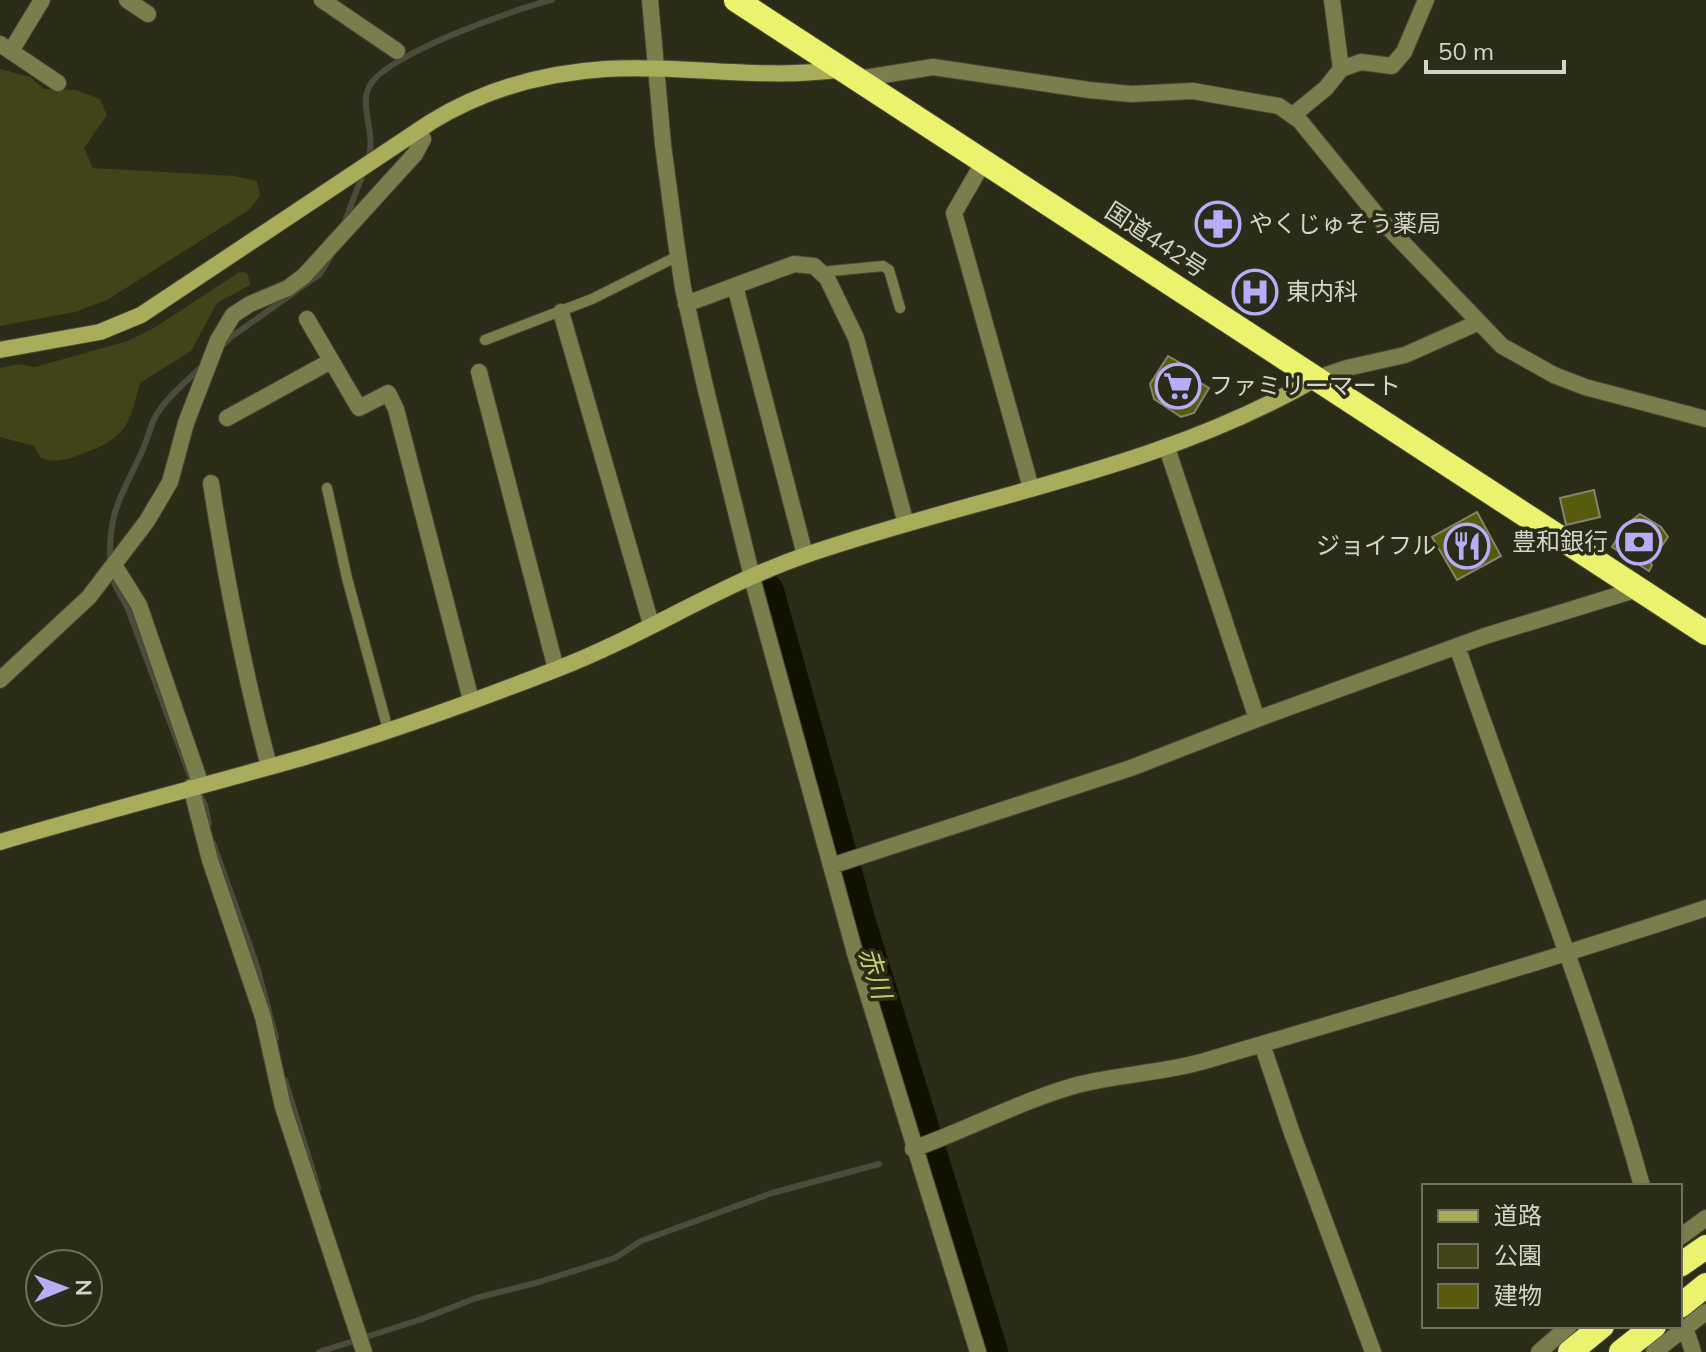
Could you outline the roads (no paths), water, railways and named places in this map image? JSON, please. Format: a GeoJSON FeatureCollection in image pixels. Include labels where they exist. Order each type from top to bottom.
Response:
{"type":"FeatureCollection","features":[{"type":"Feature","properties":{"kind":"highway","name":"国道442号"},"geometry":{"type":"LineString","coordinates":[[741,2],[1706,633]]}},
{"type":"Feature","properties":{"kind":"highway"},"geometry":{"type":"LineString","coordinates":[[1682,1264],[1706,1247]]}},
{"type":"Feature","properties":{"kind":"highway"},"geometry":{"type":"LineString","coordinates":[[1682,1316],[1706,1285]]}},
{"type":"Feature","properties":{"kind":"highway"},"geometry":{"type":"LineString","coordinates":[[1570,1352],[1600,1328]]}},
{"type":"Feature","properties":{"kind":"highway"},"geometry":{"type":"LineString","coordinates":[[1621,1352],[1651,1328]]}},
{"type":"Feature","properties":{"kind":"street"},"geometry":{"type":"LineString","coordinates":[[42,0],[5,47],[58,83]]}},
{"type":"Feature","properties":{"kind":"street"},"geometry":{"type":"LineString","coordinates":[[127,0],[148,14]]}},
{"type":"Feature","properties":{"kind":"street"},"geometry":{"type":"LineString","coordinates":[[650,0],[686,304],[752,575],[831,866],[913,1149],[978,1352]]}},
{"type":"Feature","properties":{"kind":"street"},"geometry":{"type":"LineString","coordinates":[[1332,0],[1341,69]]}},
{"type":"Feature","properties":{"kind":"street"},"geometry":{"type":"LineString","coordinates":[[1293,115],[1326,88],[1341,69],[1361,62],[1392,66],[1404,52],[1426,0]]}},
{"type":"Feature","properties":{"kind":"street"},"geometry":{"type":"LineString","coordinates":[[327,1],[397,51]]}},
{"type":"Feature","properties":{"kind":"street"},"geometry":{"type":"LineString","coordinates":[[0,350],[100,332],[141,315],[419,130],[463,103],[504,88],[587,71],[787,75],[942,68],[1089,90],[1131,94],[1205,93],[1279,106],[1293,115],[1380,219],[1477,323],[1515,355],[1585,387],[1706,419]]}},
{"type":"Feature","properties":{"kind":"street"},"geometry":{"type":"LineString","coordinates":[[0,680],[77,609],[147,521],[170,482],[182,434],[225,326],[242,309],[288,288],[315,266],[415,154],[423,139],[419,130]]}},
{"type":"Feature","properties":{"kind":"street"},"geometry":{"type":"LineString","coordinates":[[984,161],[954,213],[1031,488]]}},
{"type":"Feature","properties":{"kind":"street"},"geometry":{"type":"LineString","coordinates":[[686,304],[794,264],[814,266],[821,272],[827,278],[859,347],[906,524]]}},
{"type":"Feature","properties":{"kind":"street"},"geometry":{"type":"LineString","coordinates":[[735,286],[805,555]]}},
{"type":"Feature","properties":{"kind":"street"},"geometry":{"type":"LineString","coordinates":[[561,312],[651,624]]}},
{"type":"Feature","properties":{"kind":"street"},"geometry":{"type":"LineString","coordinates":[[307,319],[359,408],[388,393],[396,409],[471,700]]}},
{"type":"Feature","properties":{"kind":"street"},"geometry":{"type":"LineString","coordinates":[[0,842],[388,730],[556,669],[752,575],[805,555],[1167,448],[1228,424],[1317,378],[1405,355],[1477,323]]}},
{"type":"Feature","properties":{"kind":"street"},"geometry":{"type":"LineString","coordinates":[[227,418],[331,361]]}},
{"type":"Feature","properties":{"kind":"street"},"geometry":{"type":"LineString","coordinates":[[479,372],[556,669]]}},
{"type":"Feature","properties":{"kind":"street"},"geometry":{"type":"LineString","coordinates":[[1167,448],[1257,719]]}},
{"type":"Feature","properties":{"kind":"street"},"geometry":{"type":"LineString","coordinates":[[211,483],[245,673],[269,766]]}},
{"type":"Feature","properties":{"kind":"street"},"geometry":{"type":"LineString","coordinates":[[114,565],[139,605],[196,786],[210,860],[263,1017],[283,1107],[364,1352]]}},
{"type":"Feature","properties":{"kind":"street"},"geometry":{"type":"LineString","coordinates":[[831,866],[1131,768],[1457,646],[1638,589]]}},
{"type":"Feature","properties":{"kind":"street"},"geometry":{"type":"LineString","coordinates":[[1457,646],[1502,778],[1569,954],[1620,1107],[1641,1184]]}},
{"type":"Feature","properties":{"kind":"street"},"geometry":{"type":"LineString","coordinates":[[913,1149],[957,1134],[1027,1102],[1078,1085],[1206,1061],[1569,954],[1706,908]]}},
{"type":"Feature","properties":{"kind":"street"},"geometry":{"type":"LineString","coordinates":[[1262,1044],[1373,1352]]}},
{"type":"Feature","properties":{"kind":"street"},"geometry":{"type":"LineString","coordinates":[[1682,1236],[1706,1218]]}},
{"type":"Feature","properties":{"kind":"street"},"geometry":{"type":"LineString","coordinates":[[1693,1352],[1682,1316],[1706,1312]]}},
{"type":"Feature","properties":{"kind":"street"},"geometry":{"type":"LineString","coordinates":[[1539,1352],[1567,1328]]}},
{"type":"Feature","properties":{"kind":"street"},"geometry":{"type":"LineString","coordinates":[[1654,1352],[1673,1328]]}},
{"type":"Feature","properties":{"kind":"lane"},"geometry":{"type":"LineString","coordinates":[[485,340],[561,312],[678,256]]}},
{"type":"Feature","properties":{"kind":"lane"},"geometry":{"type":"LineString","coordinates":[[821,272],[883,266],[889,270],[900,308]]}},
{"type":"Feature","properties":{"kind":"lane"},"geometry":{"type":"LineString","coordinates":[[327,488],[350,592],[388,730]]}},
{"type":"Feature","properties":{"kind":"waterway"},"geometry":{"type":"LineString","coordinates":[[368,160],[371,141],[366,95],[380,74],[453,34],[552,0]]}},
{"type":"Feature","properties":{"kind":"waterway"},"geometry":{"type":"LineString","coordinates":[[344,224],[364,171]]}},
{"type":"Feature","properties":{"kind":"waterway"},"geometry":{"type":"LineString","coordinates":[[221,347],[320,274],[331,256]]}},
{"type":"Feature","properties":{"kind":"waterway"},"geometry":{"type":"LineString","coordinates":[[110,564],[111,532],[116,508],[155,417],[170,397],[201,367]]}},
{"type":"Feature","properties":{"kind":"waterway"},"geometry":{"type":"LineString","coordinates":[[110,575],[128,609],[190,776]]}},
{"type":"Feature","properties":{"kind":"waterway","name":"赤川"},"geometry":{"type":"LineString","coordinates":[[767,591],[858,919],[991,1352]]}},
{"type":"Feature","properties":{"kind":"waterway"},"geometry":{"type":"LineString","coordinates":[[199,793],[209,824]]}},
{"type":"Feature","properties":{"kind":"waterway"},"geometry":{"type":"LineString","coordinates":[[213,843],[256,963],[276,1038]]}},
{"type":"Feature","properties":{"kind":"waterway"},"geometry":{"type":"LineString","coordinates":[[285,1080],[318,1188]]}},
{"type":"Feature","properties":{"kind":"waterway"},"geometry":{"type":"LineString","coordinates":[[319,1352],[476,1298],[615,1258],[641,1241],[772,1193],[879,1164]]}},
{"type":"Feature","properties":{"kind":"place","name":"やくじゅそう薬局"},"geometry":{"type":"Point","coordinates":[1218,224]}},
{"type":"Feature","properties":{"kind":"place","name":"東内科"},"geometry":{"type":"Point","coordinates":[1255,292]}},
{"type":"Feature","properties":{"kind":"place","name":"ファミリーマート"},"geometry":{"type":"Point","coordinates":[1178,386]}},
{"type":"Feature","properties":{"kind":"place","name":"豊和銀行"},"geometry":{"type":"Point","coordinates":[1639,542]}},
{"type":"Feature","properties":{"kind":"place","name":"ジョイフル"},"geometry":{"type":"Point","coordinates":[1467,546]}}]}
